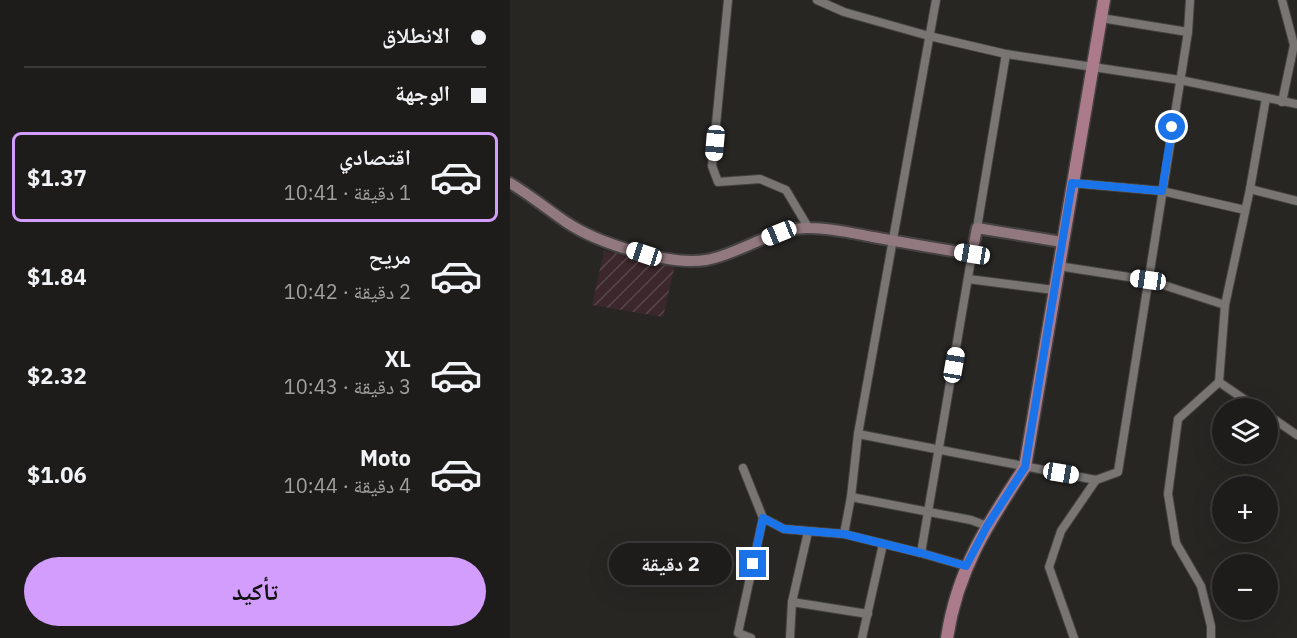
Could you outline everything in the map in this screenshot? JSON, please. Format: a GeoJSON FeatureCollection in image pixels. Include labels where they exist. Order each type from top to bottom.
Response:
{"type":"FeatureCollection","features":[{"type":"Feature","properties":{"kind":"main road"},"geometry":{"type":"LineString","coordinates":[[947,638],[950,617],[966,566],[987,526],[1025,467],[1104,0]]}},
{"type":"Feature","properties":{"kind":"main road"},"geometry":{"type":"LineString","coordinates":[[510,183],[535,198],[568,223],[603,240],[644,254],[679,261],[705,260],[779,233],[808,228],[972,254],[977,228],[1062,242]]}},
{"type":"Feature","properties":{"kind":"street"},"geometry":{"type":"LineString","coordinates":[[728,0],[712,166],[717,182],[760,179],[786,190],[808,228]]}},
{"type":"Feature","properties":{"kind":"street"},"geometry":{"type":"LineString","coordinates":[[817,0],[844,12],[1006,54],[1180,80],[1297,105]]}},
{"type":"Feature","properties":{"kind":"street"},"geometry":{"type":"LineString","coordinates":[[844,534],[851,497],[858,434],[936,0]]}},
{"type":"Feature","properties":{"kind":"street"},"geometry":{"type":"LineString","coordinates":[[858,434],[1096,480],[1118,471],[1188,32],[1190,0]]}},
{"type":"Feature","properties":{"kind":"street"},"geometry":{"type":"LineString","coordinates":[[1282,0],[1294,45],[1282,102]]}},
{"type":"Feature","properties":{"kind":"street"},"geometry":{"type":"LineString","coordinates":[[1101,18],[1188,32]]}},
{"type":"Feature","properties":{"kind":"street"},"geometry":{"type":"LineString","coordinates":[[977,228],[1006,54]]}},
{"type":"Feature","properties":{"kind":"street"},"geometry":{"type":"LineString","coordinates":[[1211,638],[1211,626],[1201,586],[1176,543],[1168,494],[1178,419],[1219,382],[1225,305],[1250,189],[1266,98]]}},
{"type":"Feature","properties":{"kind":"street"},"geometry":{"type":"LineString","coordinates":[[1072,183],[1162,191],[1245,210]]}},
{"type":"Feature","properties":{"kind":"street"},"geometry":{"type":"LineString","coordinates":[[1250,189],[1297,201]]}},
{"type":"Feature","properties":{"kind":"street"},"geometry":{"type":"LineString","coordinates":[[921,553],[930,512],[972,254]]}},
{"type":"Feature","properties":{"kind":"street"},"geometry":{"type":"LineString","coordinates":[[1058,266],[1148,280],[1225,305]]}},
{"type":"Feature","properties":{"kind":"street"},"geometry":{"type":"LineString","coordinates":[[968,279],[1054,290]]}},
{"type":"Feature","properties":{"kind":"street"},"geometry":{"type":"LineString","coordinates":[[1219,382],[1242,398]]}},
{"type":"Feature","properties":{"kind":"street"},"geometry":{"type":"LineString","coordinates":[[1278,422],[1297,435]]}},
{"type":"Feature","properties":{"kind":"street"},"geometry":{"type":"LineString","coordinates":[[743,468],[763,518],[738,633],[751,638]]}},
{"type":"Feature","properties":{"kind":"street"},"geometry":{"type":"LineString","coordinates":[[1074,638],[1049,567],[1061,531],[1096,480]]}},
{"type":"Feature","properties":{"kind":"street"},"geometry":{"type":"LineString","coordinates":[[851,497],[971,520],[987,526]]}},
{"type":"Feature","properties":{"kind":"street"},"geometry":{"type":"LineString","coordinates":[[763,518],[784,529],[844,534],[966,566]]}},
{"type":"Feature","properties":{"kind":"street"},"geometry":{"type":"LineString","coordinates":[[790,638],[792,602],[808,532]]}},
{"type":"Feature","properties":{"kind":"street"},"geometry":{"type":"LineString","coordinates":[[862,638],[883,544]]}},
{"type":"Feature","properties":{"kind":"street"},"geometry":{"type":"LineString","coordinates":[[792,602],[868,614]]}},
{"type":"Feature","properties":{"kind":"shaded area"},"geometry":{"type":"Polygon","coordinates":[[[604,251],[675,265],[663,317],[592,305],[604,251]]]}},
{"type":"Feature","properties":{"kind":"route"},"geometry":{"type":"LineString","coordinates":[[753,564],[763,518],[784,529],[844,534],[966,566],[987,526],[1025,467],[1072,183],[1162,191],[1172,127]]}}]}
